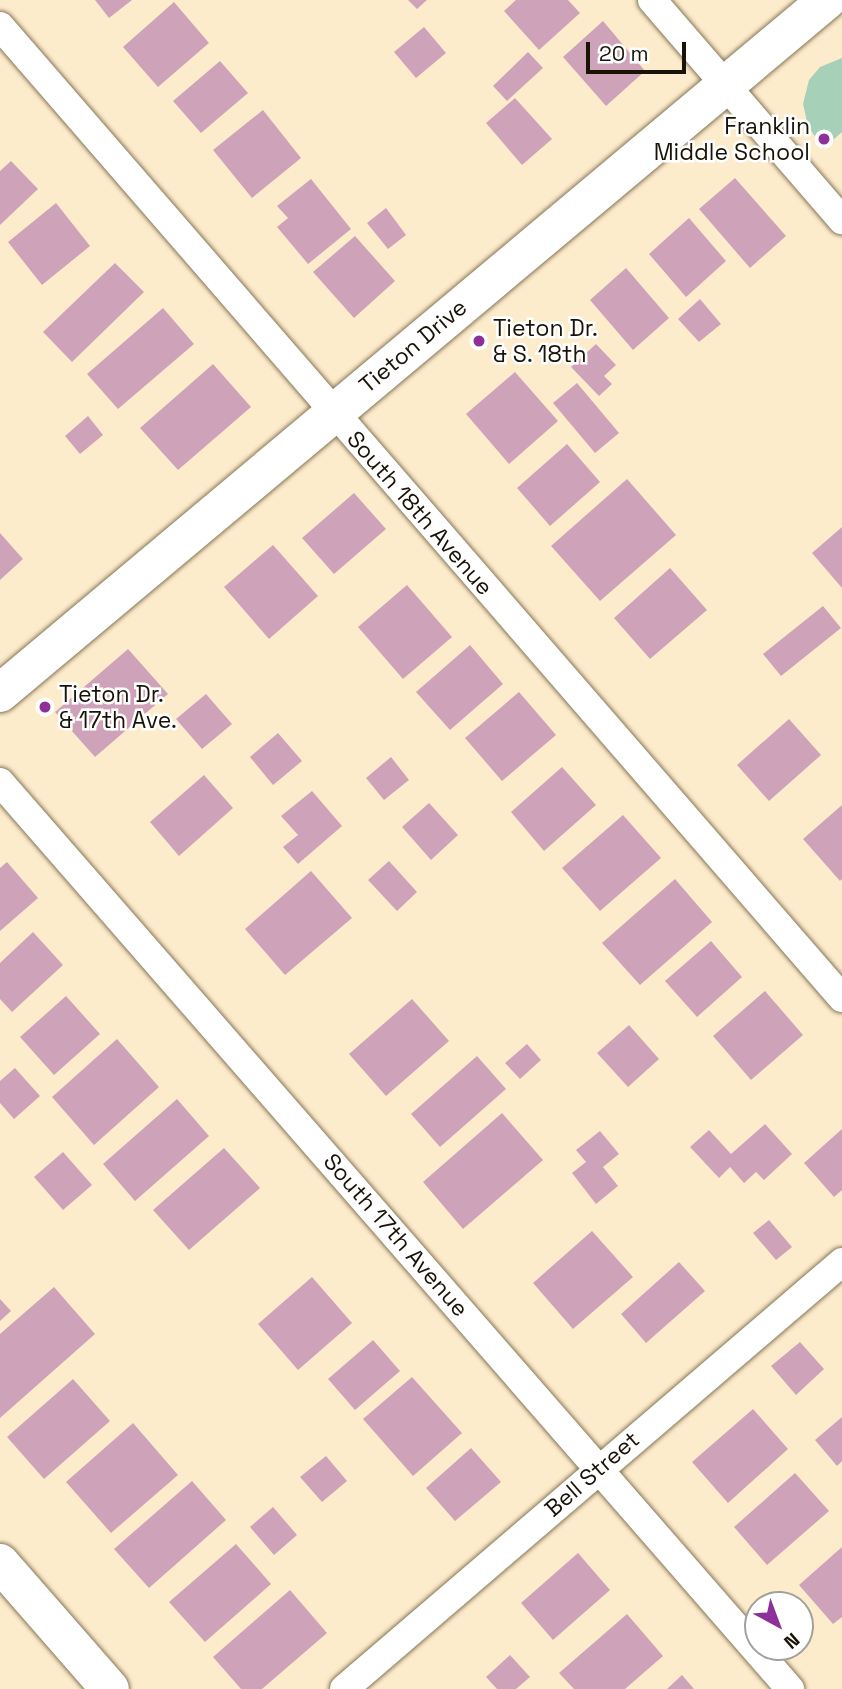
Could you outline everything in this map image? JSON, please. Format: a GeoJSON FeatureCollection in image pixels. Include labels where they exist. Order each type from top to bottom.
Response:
{"type":"FeatureCollection","features":[{"type":"Feature","properties":{"kind":"main road","name":"Tieton Drive"},"geometry":{"type":"LineString","coordinates":[[0,693],[827,0]]}},
{"type":"Feature","properties":{"kind":"main road"},"geometry":{"type":"LineString","coordinates":[[0,1563],[110,1689]]}},
{"type":"Feature","properties":{"kind":"street"},"geometry":{"type":"LineString","coordinates":[[652,0],[842,220]]}},
{"type":"Feature","properties":{"kind":"street","name":"South 18th Avenue"},"geometry":{"type":"LineString","coordinates":[[0,26],[842,998]]}},
{"type":"Feature","properties":{"kind":"street","name":"South 17th Avenue"},"geometry":{"type":"LineString","coordinates":[[0,782],[790,1689]]}},
{"type":"Feature","properties":{"kind":"street","name":"Bell Street"},"geometry":{"type":"LineString","coordinates":[[344,1689],[842,1262]]}},
{"type":"Feature","properties":{"kind":"green space"},"geometry":{"type":"Polygon","coordinates":[[[842,58],[842,132],[823,149],[808,126],[803,104],[809,80],[820,67],[842,58]]]}},
{"type":"Feature","properties":{"kind":"building"},"geometry":{"type":"Polygon","coordinates":[[[95,0],[132,0],[109,18],[95,0]]]}},
{"type":"Feature","properties":{"kind":"building"},"geometry":{"type":"Polygon","coordinates":[[[408,0],[427,0],[417,9],[408,0]]]}},
{"type":"Feature","properties":{"kind":"building"},"geometry":{"type":"Polygon","coordinates":[[[516,0],[568,0],[580,13],[539,50],[504,11],[516,0]]]}},
{"type":"Feature","properties":{"kind":"building"},"geometry":{"type":"Polygon","coordinates":[[[174,2],[209,43],[158,87],[123,47],[174,2]]]}},
{"type":"Feature","properties":{"kind":"building"},"geometry":{"type":"Polygon","coordinates":[[[603,21],[645,71],[606,106],[563,57],[603,21]]]}},
{"type":"Feature","properties":{"kind":"building"},"geometry":{"type":"Polygon","coordinates":[[[424,27],[446,53],[416,78],[394,52],[424,27]]]}},
{"type":"Feature","properties":{"kind":"building"},"geometry":{"type":"Polygon","coordinates":[[[528,52],[543,68],[507,101],[493,86],[528,52]]]}},
{"type":"Feature","properties":{"kind":"building"},"geometry":{"type":"Polygon","coordinates":[[[220,61],[248,93],[201,133],[173,101],[220,61]]]}},
{"type":"Feature","properties":{"kind":"building"},"geometry":{"type":"Polygon","coordinates":[[[515,98],[552,139],[522,165],[486,123],[515,98]]]}},
{"type":"Feature","properties":{"kind":"building"},"geometry":{"type":"Polygon","coordinates":[[[263,110],[301,158],[252,198],[213,150],[263,110]]]}},
{"type":"Feature","properties":{"kind":"building"},"geometry":{"type":"Polygon","coordinates":[[[11,161],[38,189],[0,225],[0,171],[11,161]]]}},
{"type":"Feature","properties":{"kind":"building"},"geometry":{"type":"Polygon","coordinates":[[[735,178],[786,236],[750,268],[699,209],[735,178]]]}},
{"type":"Feature","properties":{"kind":"building"},"geometry":{"type":"Polygon","coordinates":[[[311,179],[351,229],[308,264],[277,227],[288,218],[277,206],[311,179]]]}},
{"type":"Feature","properties":{"kind":"building"},"geometry":{"type":"Polygon","coordinates":[[[56,203],[90,246],[42,285],[8,242],[56,203]]]}},
{"type":"Feature","properties":{"kind":"building"},"geometry":{"type":"Polygon","coordinates":[[[386,208],[406,235],[388,249],[367,223],[386,208]]]}},
{"type":"Feature","properties":{"kind":"building"},"geometry":{"type":"Polygon","coordinates":[[[689,218],[726,261],[686,297],[649,254],[689,218]]]}},
{"type":"Feature","properties":{"kind":"building"},"geometry":{"type":"Polygon","coordinates":[[[355,236],[395,281],[354,318],[313,272],[355,236]]]}},
{"type":"Feature","properties":{"kind":"building"},"geometry":{"type":"Polygon","coordinates":[[[115,263],[144,292],[72,362],[43,332],[115,263]]]}},
{"type":"Feature","properties":{"kind":"building"},"geometry":{"type":"Polygon","coordinates":[[[626,268],[669,318],[633,350],[590,300],[626,268]]]}},
{"type":"Feature","properties":{"kind":"building"},"geometry":{"type":"Polygon","coordinates":[[[700,299],[721,324],[699,342],[678,319],[700,299]]]}},
{"type":"Feature","properties":{"kind":"building"},"geometry":{"type":"Polygon","coordinates":[[[163,308],[194,344],[118,409],[87,374],[163,308]]]}},
{"type":"Feature","properties":{"kind":"building"},"geometry":{"type":"Polygon","coordinates":[[[596,344],[616,365],[604,376],[612,384],[599,396],[571,367],[596,344]]]}},
{"type":"Feature","properties":{"kind":"building"},"geometry":{"type":"Polygon","coordinates":[[[213,364],[251,407],[178,470],[140,428],[213,364]]]}},
{"type":"Feature","properties":{"kind":"building"},"geometry":{"type":"Polygon","coordinates":[[[515,372],[558,421],[509,464],[466,414],[515,372]]]}},
{"type":"Feature","properties":{"kind":"building"},"geometry":{"type":"Polygon","coordinates":[[[577,383],[619,433],[595,453],[553,403],[577,383]]]}},
{"type":"Feature","properties":{"kind":"building"},"geometry":{"type":"Polygon","coordinates":[[[88,416],[103,435],[80,454],[65,436],[88,416]]]}},
{"type":"Feature","properties":{"kind":"building"},"geometry":{"type":"Polygon","coordinates":[[[567,444],[600,482],[550,526],[517,488],[567,444]]]}},
{"type":"Feature","properties":{"kind":"building"},"geometry":{"type":"Polygon","coordinates":[[[627,479],[676,535],[600,601],[551,546],[627,479]]]}},
{"type":"Feature","properties":{"kind":"building"},"geometry":{"type":"Polygon","coordinates":[[[354,493],[386,529],[334,574],[302,538],[354,493]]]}},
{"type":"Feature","properties":{"kind":"building"},"geometry":{"type":"Polygon","coordinates":[[[842,527],[842,588],[812,553],[842,527]]]}},
{"type":"Feature","properties":{"kind":"building"},"geometry":{"type":"Polygon","coordinates":[[[0,533],[23,559],[0,580],[0,533]]]}},
{"type":"Feature","properties":{"kind":"building"},"geometry":{"type":"Polygon","coordinates":[[[273,545],[318,596],[269,639],[224,587],[273,545]]]}},
{"type":"Feature","properties":{"kind":"building"},"geometry":{"type":"Polygon","coordinates":[[[670,568],[707,610],[650,659],[614,618],[670,568]]]}},
{"type":"Feature","properties":{"kind":"building"},"geometry":{"type":"Polygon","coordinates":[[[407,585],[452,637],[403,679],[358,627],[407,585]]]}},
{"type":"Feature","properties":{"kind":"building"},"geometry":{"type":"Polygon","coordinates":[[[823,606],[841,628],[781,676],[763,654],[823,606]]]}},
{"type":"Feature","properties":{"kind":"building"},"geometry":{"type":"Polygon","coordinates":[[[470,645],[503,684],[450,730],[416,692],[470,645]]]}},
{"type":"Feature","properties":{"kind":"building"},"geometry":{"type":"Polygon","coordinates":[[[128,649],[168,694],[95,757],[55,712],[128,649]]]}},
{"type":"Feature","properties":{"kind":"building"},"geometry":{"type":"Polygon","coordinates":[[[519,692],[556,735],[502,781],[465,738],[519,692]]]}},
{"type":"Feature","properties":{"kind":"building"},"geometry":{"type":"Polygon","coordinates":[[[206,694],[232,724],[202,749],[176,719],[206,694]]]}},
{"type":"Feature","properties":{"kind":"building"},"geometry":{"type":"Polygon","coordinates":[[[789,719],[821,755],[769,801],[737,765],[789,719]]]}},
{"type":"Feature","properties":{"kind":"building"},"geometry":{"type":"Polygon","coordinates":[[[278,733],[302,761],[273,785],[250,757],[278,733]]]}},
{"type":"Feature","properties":{"kind":"building"},"geometry":{"type":"Polygon","coordinates":[[[391,757],[409,780],[384,800],[366,778],[391,757]]]}},
{"type":"Feature","properties":{"kind":"building"},"geometry":{"type":"Polygon","coordinates":[[[562,767],[596,805],[544,851],[511,812],[562,767]]]}},
{"type":"Feature","properties":{"kind":"building"},"geometry":{"type":"Polygon","coordinates":[[[204,775],[233,808],[179,856],[150,822],[204,775]]]}},
{"type":"Feature","properties":{"kind":"building"},"geometry":{"type":"Polygon","coordinates":[[[312,791],[342,826],[298,864],[283,847],[298,835],[281,816],[312,791]]]}},
{"type":"Feature","properties":{"kind":"building"},"geometry":{"type":"Polygon","coordinates":[[[429,803],[458,835],[431,860],[402,827],[429,803]]]}},
{"type":"Feature","properties":{"kind":"building"},"geometry":{"type":"Polygon","coordinates":[[[842,805],[842,879],[840,881],[803,839],[842,805]]]}},
{"type":"Feature","properties":{"kind":"building"},"geometry":{"type":"Polygon","coordinates":[[[623,815],[661,858],[600,911],[562,868],[623,815]]]}},
{"type":"Feature","properties":{"kind":"building"},"geometry":{"type":"Polygon","coordinates":[[[389,861],[417,892],[397,911],[368,880],[389,861]]]}},
{"type":"Feature","properties":{"kind":"building"},"geometry":{"type":"Polygon","coordinates":[[[7,862],[38,898],[0,931],[0,868],[7,862]]]}},
{"type":"Feature","properties":{"kind":"building"},"geometry":{"type":"Polygon","coordinates":[[[311,871],[352,918],[285,975],[245,929],[311,871]]]}},
{"type":"Feature","properties":{"kind":"building"},"geometry":{"type":"Polygon","coordinates":[[[675,879],[712,922],[640,985],[602,943],[675,879]]]}},
{"type":"Feature","properties":{"kind":"building"},"geometry":{"type":"Polygon","coordinates":[[[33,932],[63,965],[12,1012],[0,999],[0,963],[33,932]]]}},
{"type":"Feature","properties":{"kind":"building"},"geometry":{"type":"Polygon","coordinates":[[[711,941],[742,977],[697,1017],[665,981],[711,941]]]}},
{"type":"Feature","properties":{"kind":"building"},"geometry":{"type":"Polygon","coordinates":[[[765,991],[803,1035],[751,1080],[713,1036],[765,991]]]}},
{"type":"Feature","properties":{"kind":"building"},"geometry":{"type":"Polygon","coordinates":[[[66,996],[100,1034],[54,1075],[20,1037],[66,996]]]}},
{"type":"Feature","properties":{"kind":"building"},"geometry":{"type":"Polygon","coordinates":[[[412,999],[449,1041],[386,1096],[349,1054],[412,999]]]}},
{"type":"Feature","properties":{"kind":"building"},"geometry":{"type":"Polygon","coordinates":[[[629,1025],[659,1059],[628,1087],[597,1053],[629,1025]]]}},
{"type":"Feature","properties":{"kind":"building"},"geometry":{"type":"Polygon","coordinates":[[[117,1039],[159,1087],[94,1145],[52,1097],[117,1039]]]}},
{"type":"Feature","properties":{"kind":"building"},"geometry":{"type":"Polygon","coordinates":[[[527,1044],[541,1060],[520,1079],[505,1063],[527,1044]]]}},
{"type":"Feature","properties":{"kind":"building"},"geometry":{"type":"Polygon","coordinates":[[[477,1056],[506,1089],[440,1147],[411,1114],[477,1056]]]}},
{"type":"Feature","properties":{"kind":"building"},"geometry":{"type":"Polygon","coordinates":[[[15,1068],[40,1096],[14,1119],[0,1103],[0,1081],[15,1068]]]}},
{"type":"Feature","properties":{"kind":"building"},"geometry":{"type":"Polygon","coordinates":[[[177,1099],[209,1136],[135,1201],[103,1164],[177,1099]]]}},
{"type":"Feature","properties":{"kind":"building"},"geometry":{"type":"Polygon","coordinates":[[[502,1113],[543,1160],[463,1229],[423,1182],[502,1113]]]}},
{"type":"Feature","properties":{"kind":"building"},"geometry":{"type":"Polygon","coordinates":[[[765,1124],[792,1154],[764,1180],[756,1172],[744,1183],[730,1167],[719,1178],[690,1147],[709,1130],[731,1154],[765,1124]]]}},
{"type":"Feature","properties":{"kind":"building"},"geometry":{"type":"Polygon","coordinates":[[[842,1129],[842,1190],[834,1197],[804,1163],[842,1129]]]}},
{"type":"Feature","properties":{"kind":"building"},"geometry":{"type":"Polygon","coordinates":[[[600,1131],[619,1154],[603,1167],[618,1186],[596,1204],[572,1173],[586,1162],[576,1150],[600,1131]]]}},
{"type":"Feature","properties":{"kind":"building"},"geometry":{"type":"Polygon","coordinates":[[[224,1148],[260,1188],[189,1250],[153,1210],[224,1148]]]}},
{"type":"Feature","properties":{"kind":"building"},"geometry":{"type":"Polygon","coordinates":[[[63,1152],[92,1185],[63,1210],[34,1177],[63,1152]]]}},
{"type":"Feature","properties":{"kind":"building"},"geometry":{"type":"Polygon","coordinates":[[[769,1220],[792,1247],[776,1260],[753,1233],[769,1220]]]}},
{"type":"Feature","properties":{"kind":"building"},"geometry":{"type":"Polygon","coordinates":[[[592,1231],[633,1277],[573,1329],[533,1283],[592,1231]]]}},
{"type":"Feature","properties":{"kind":"building"},"geometry":{"type":"Polygon","coordinates":[[[679,1262],[705,1291],[646,1343],[621,1314],[679,1262]]]}},
{"type":"Feature","properties":{"kind":"building"},"geometry":{"type":"Polygon","coordinates":[[[312,1277],[352,1323],[298,1370],[258,1324],[312,1277]]]}},
{"type":"Feature","properties":{"kind":"building"},"geometry":{"type":"Polygon","coordinates":[[[54,1287],[95,1334],[0,1418],[0,1334],[54,1287]]]}},
{"type":"Feature","properties":{"kind":"building"},"geometry":{"type":"Polygon","coordinates":[[[0,1299],[11,1311],[0,1321],[0,1299]]]}},
{"type":"Feature","properties":{"kind":"building"},"geometry":{"type":"Polygon","coordinates":[[[373,1340],[400,1371],[355,1410],[328,1379],[373,1340]]]}},
{"type":"Feature","properties":{"kind":"building"},"geometry":{"type":"Polygon","coordinates":[[[800,1342],[824,1369],[796,1395],[771,1366],[800,1342]]]}},
{"type":"Feature","properties":{"kind":"building"},"geometry":{"type":"Polygon","coordinates":[[[412,1377],[462,1433],[413,1476],[363,1419],[412,1377]]]}},
{"type":"Feature","properties":{"kind":"building"},"geometry":{"type":"Polygon","coordinates":[[[73,1379],[110,1421],[44,1479],[7,1437],[73,1379]]]}},
{"type":"Feature","properties":{"kind":"building"},"geometry":{"type":"Polygon","coordinates":[[[753,1409],[788,1449],[728,1503],[692,1462],[753,1409]]]}},
{"type":"Feature","properties":{"kind":"building"},"geometry":{"type":"Polygon","coordinates":[[[842,1417],[842,1461],[837,1466],[815,1440],[842,1417]]]}},
{"type":"Feature","properties":{"kind":"building"},"geometry":{"type":"Polygon","coordinates":[[[133,1423],[178,1475],[111,1533],[66,1482],[133,1423]]]}},
{"type":"Feature","properties":{"kind":"building"},"geometry":{"type":"Polygon","coordinates":[[[471,1448],[501,1482],[455,1521],[426,1488],[471,1448]]]}},
{"type":"Feature","properties":{"kind":"building"},"geometry":{"type":"Polygon","coordinates":[[[326,1456],[347,1481],[322,1502],[300,1477],[326,1456]]]}},
{"type":"Feature","properties":{"kind":"building"},"geometry":{"type":"Polygon","coordinates":[[[795,1473],[829,1511],[767,1565],[734,1527],[795,1473]]]}},
{"type":"Feature","properties":{"kind":"building"},"geometry":{"type":"Polygon","coordinates":[[[192,1481],[226,1520],[149,1588],[114,1549],[192,1481]]]}},
{"type":"Feature","properties":{"kind":"building"},"geometry":{"type":"Polygon","coordinates":[[[273,1507],[297,1535],[274,1555],[250,1527],[273,1507]]]}},
{"type":"Feature","properties":{"kind":"building"},"geometry":{"type":"Polygon","coordinates":[[[236,1544],[271,1584],[205,1642],[169,1602],[236,1544]]]}},
{"type":"Feature","properties":{"kind":"building"},"geometry":{"type":"Polygon","coordinates":[[[842,1547],[842,1617],[833,1624],[814,1602],[814,1591],[804,1591],[799,1585],[842,1547]]]}},
{"type":"Feature","properties":{"kind":"building"},"geometry":{"type":"Polygon","coordinates":[[[578,1553],[610,1590],[553,1640],[521,1603],[578,1553]]]}},
{"type":"Feature","properties":{"kind":"building"},"geometry":{"type":"Polygon","coordinates":[[[290,1590],[327,1633],[262,1689],[241,1689],[213,1657],[290,1590]]]}},
{"type":"Feature","properties":{"kind":"building"},"geometry":{"type":"Polygon","coordinates":[[[627,1614],[663,1656],[625,1689],[574,1689],[559,1673],[627,1614]]]}},
{"type":"Feature","properties":{"kind":"building"},"geometry":{"type":"Polygon","coordinates":[[[510,1655],[530,1677],[516,1689],[497,1689],[486,1677],[510,1655]]]}},
{"type":"Feature","properties":{"kind":"building"},"geometry":{"type":"Polygon","coordinates":[[[682,1675],[694,1689],[667,1689],[682,1675]]]}},
{"type":"Feature","properties":{"kind":"place","name":"Franklin Middle School"},"geometry":{"type":"Point","coordinates":[824,139]}},
{"type":"Feature","properties":{"kind":"place","name":"Tieton Dr. & S. 18th"},"geometry":{"type":"Point","coordinates":[479,341]}},
{"type":"Feature","properties":{"kind":"place","name":"Tieton Dr. & 17th Ave."},"geometry":{"type":"Point","coordinates":[45,707]}}]}
